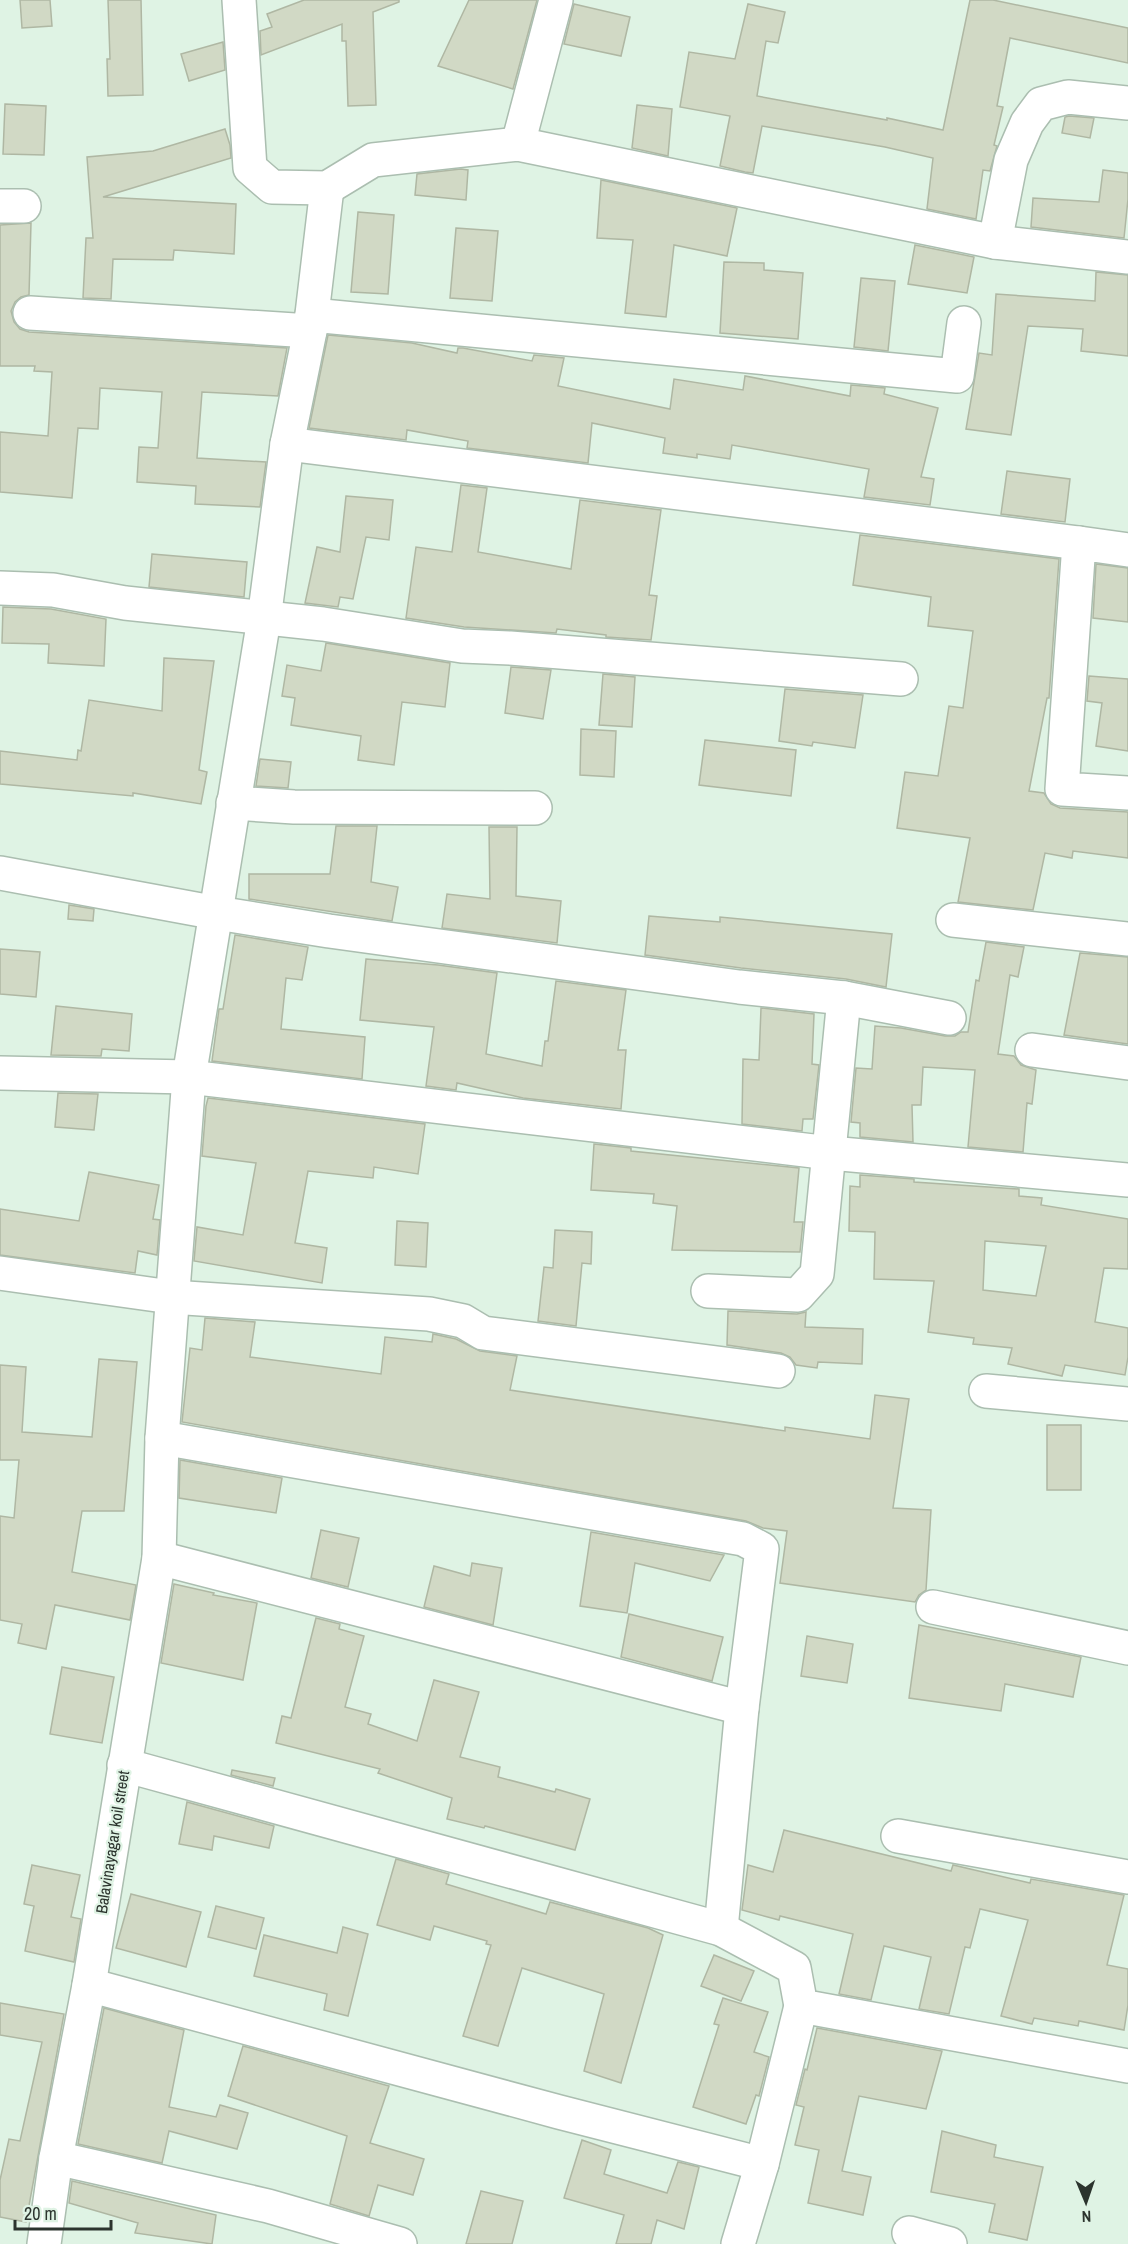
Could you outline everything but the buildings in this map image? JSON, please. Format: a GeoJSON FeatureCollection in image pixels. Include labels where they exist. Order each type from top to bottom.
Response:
{"type":"FeatureCollection","features":[{"type":"Feature","properties":{"kind":"street"},"geometry":{"type":"LineString","coordinates":[[239,0],[250,168],[272,187],[327,188],[373,160],[518,144],[996,242],[1128,257]]}},
{"type":"Feature","properties":{"kind":"street"},"geometry":{"type":"LineString","coordinates":[[518,144],[556,0]]}},
{"type":"Feature","properties":{"kind":"street"},"geometry":{"type":"LineString","coordinates":[[996,242],[1011,160],[1027,123],[1041,104],[1068,97],[1128,103]]}},
{"type":"Feature","properties":{"kind":"street","name":"Balavinayagar koil street"},"geometry":{"type":"LineString","coordinates":[[44,2244],[56,2158],[89,1985],[159,1558],[162,1438],[189,1077],[264,619],[287,444],[311,323],[327,188]]}},
{"type":"Feature","properties":{"kind":"street"},"geometry":{"type":"LineString","coordinates":[[30,313],[311,323],[957,376],[964,323]]}},
{"type":"Feature","properties":{"kind":"street"},"geometry":{"type":"LineString","coordinates":[[287,444],[1128,550]]}},
{"type":"Feature","properties":{"kind":"street"},"geometry":{"type":"LineString","coordinates":[[1079,543],[1062,789],[1128,794]]}},
{"type":"Feature","properties":{"kind":"street"},"geometry":{"type":"LineString","coordinates":[[0,588],[54,590],[125,603],[323,624],[462,646],[901,679]]}},
{"type":"Feature","properties":{"kind":"street"},"geometry":{"type":"LineString","coordinates":[[233,803],[294,807],[535,808]]}},
{"type":"Feature","properties":{"kind":"street"},"geometry":{"type":"LineString","coordinates":[[0,873],[329,931],[727,985],[844,998],[949,1018]]}},
{"type":"Feature","properties":{"kind":"street"},"geometry":{"type":"LineString","coordinates":[[953,920],[1128,939]]}},
{"type":"Feature","properties":{"kind":"street"},"geometry":{"type":"LineString","coordinates":[[708,1291],[798,1295],[817,1274],[844,998]]}},
{"type":"Feature","properties":{"kind":"street"},"geometry":{"type":"LineString","coordinates":[[1032,1050],[1128,1063]]}},
{"type":"Feature","properties":{"kind":"street"},"geometry":{"type":"LineString","coordinates":[[0,1073],[189,1077],[830,1153],[1128,1180]]}},
{"type":"Feature","properties":{"kind":"street"},"geometry":{"type":"LineString","coordinates":[[0,1273],[171,1297],[429,1314],[463,1321],[483,1333],[778,1371]]}},
{"type":"Feature","properties":{"kind":"street"},"geometry":{"type":"LineString","coordinates":[[986,1391],[1128,1404]]}},
{"type":"Feature","properties":{"kind":"street"},"geometry":{"type":"LineString","coordinates":[[162,1438],[743,1539],[762,1549],[742,1708],[721,1929]]}},
{"type":"Feature","properties":{"kind":"street"},"geometry":{"type":"LineString","coordinates":[[159,1558],[742,1708]]}},
{"type":"Feature","properties":{"kind":"street"},"geometry":{"type":"LineString","coordinates":[[933,1607],[1128,1648]]}},
{"type":"Feature","properties":{"kind":"street"},"geometry":{"type":"LineString","coordinates":[[124,1765],[721,1929],[794,1968],[801,2006],[762,2164],[738,2244]]}},
{"type":"Feature","properties":{"kind":"street"},"geometry":{"type":"LineString","coordinates":[[898,1836],[1128,1877]]}},
{"type":"Feature","properties":{"kind":"street"},"geometry":{"type":"LineString","coordinates":[[89,1985],[559,2112],[762,2164]]}},
{"type":"Feature","properties":{"kind":"street"},"geometry":{"type":"LineString","coordinates":[[801,2006],[1128,2066]]}},
{"type":"Feature","properties":{"kind":"street"},"geometry":{"type":"LineString","coordinates":[[56,2158],[268,2206],[400,2244]]}},
{"type":"Feature","properties":{"kind":"street"},"geometry":{"type":"LineString","coordinates":[[909,2233],[950,2244]]}}]}
